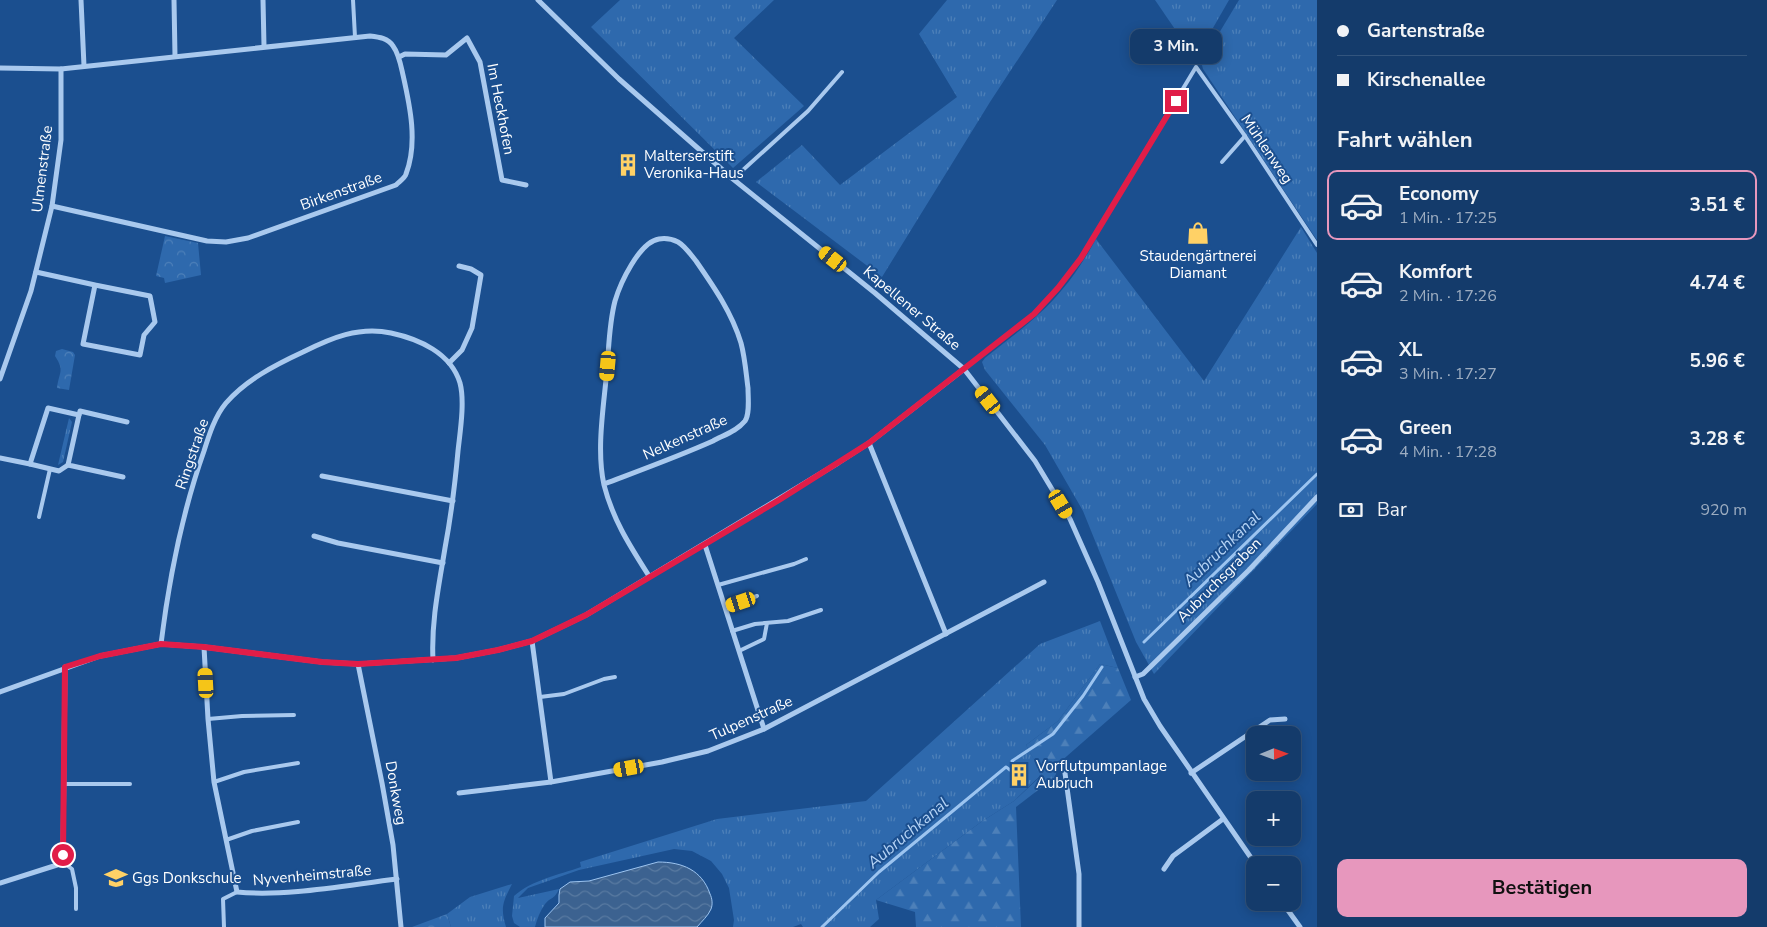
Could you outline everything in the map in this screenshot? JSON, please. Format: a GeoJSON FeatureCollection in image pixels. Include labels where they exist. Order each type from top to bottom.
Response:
{"type":"FeatureCollection","features":[{"type":"Feature","properties":{"kind":"street"},"geometry":{"type":"LineString","coordinates":[[81,0],[84,66]]}},
{"type":"Feature","properties":{"kind":"street"},"geometry":{"type":"LineString","coordinates":[[174,0],[175,56]]}},
{"type":"Feature","properties":{"kind":"street"},"geometry":{"type":"LineString","coordinates":[[262,0],[264,46]]}},
{"type":"Feature","properties":{"kind":"street","name":"Kapellener Straße"},"geometry":{"type":"LineString","coordinates":[[538,0],[619,79],[732,179],[876,292],[964,369],[1035,461],[1070,519],[1098,582],[1144,699],[1191,773],[1249,856]]}},
{"type":"Feature","properties":{"kind":"street","name":"Birkenstraße"},"geometry":{"type":"LineString","coordinates":[[0,68],[61,69],[355,36],[384,38],[393,46],[399,57],[410,105],[412,141],[406,176],[396,185],[248,238],[226,242],[207,241],[52,206]]}},
{"type":"Feature","properties":{"kind":"street","name":"Im Heckhofen"},"geometry":{"type":"LineString","coordinates":[[399,57],[406,54],[446,55],[467,38],[480,62],[502,180],[526,185]]}},
{"type":"Feature","properties":{"kind":"street","name":"Ulmenstraße"},"geometry":{"type":"LineString","coordinates":[[0,379],[31,291],[52,206],[61,140],[61,69]]}},
{"type":"Feature","properties":{"kind":"street","name":"Nelkenstraße"},"geometry":{"type":"LineString","coordinates":[[604,484],[700,447],[736,430],[746,420],[749,400],[746,369],[740,343],[730,316],[716,288],[691,255],[679,242],[669,239],[657,239],[646,246],[629,270],[616,300],[610,328],[602,430],[601,462],[604,484],[613,515],[649,576]]}},
{"type":"Feature","properties":{"kind":"street"},"geometry":{"type":"LineString","coordinates":[[448,363],[462,350],[472,328],[480,275],[471,269],[460,266]]}},
{"type":"Feature","properties":{"kind":"street"},"geometry":{"type":"LineString","coordinates":[[36,272],[150,296],[155,322],[144,335],[140,355],[83,344],[96,285]]}},
{"type":"Feature","properties":{"kind":"street","name":"Ringstraße"},"geometry":{"type":"LineString","coordinates":[[161,644],[166,604],[181,530],[211,429],[225,404],[242,388],[263,373],[331,338],[356,332],[385,332],[408,337],[438,352],[448,363],[459,382],[462,396],[460,439],[453,501],[432,634],[433,660]]}},
{"type":"Feature","properties":{"kind":"street"},"geometry":{"type":"LineString","coordinates":[[0,692],[65,667],[100,656],[161,644],[204,647],[322,662],[358,664],[456,658],[532,641],[586,615],[649,576],[705,545],[869,443],[964,369]]}},
{"type":"Feature","properties":{"kind":"street"},"geometry":{"type":"LineString","coordinates":[[30,464],[48,408],[79,415]]}},
{"type":"Feature","properties":{"kind":"street"},"geometry":{"type":"LineString","coordinates":[[0,458],[60,471],[68,465],[80,411],[127,422]]}},
{"type":"Feature","properties":{"kind":"street"},"geometry":{"type":"LineString","coordinates":[[869,443],[946,634]]}},
{"type":"Feature","properties":{"kind":"street"},"geometry":{"type":"LineString","coordinates":[[68,465],[123,477]]}},
{"type":"Feature","properties":{"kind":"street"},"geometry":{"type":"LineString","coordinates":[[322,476],[453,501]]}},
{"type":"Feature","properties":{"kind":"street","name":"Aubruchsgraben"},"geometry":{"type":"LineString","coordinates":[[1136,677],[1143,674],[1249,570],[1317,497]]}},
{"type":"Feature","properties":{"kind":"street"},"geometry":{"type":"LineString","coordinates":[[314,536],[338,543],[443,563]]}},
{"type":"Feature","properties":{"kind":"street"},"geometry":{"type":"LineString","coordinates":[[705,545],[764,729]]}},
{"type":"Feature","properties":{"kind":"street","name":"Tulpenstraße"},"geometry":{"type":"LineString","coordinates":[[459,793],[551,782],[662,762],[708,751],[764,729],[1044,582]]}},
{"type":"Feature","properties":{"kind":"street"},"geometry":{"type":"LineString","coordinates":[[532,641],[551,782]]}},
{"type":"Feature","properties":{"kind":"street","name":"Nyvenheimstraße"},"geometry":{"type":"LineString","coordinates":[[204,647],[214,782],[238,892],[258,894],[328,888],[397,879]]}},
{"type":"Feature","properties":{"kind":"street","name":"Donkweg"},"geometry":{"type":"LineString","coordinates":[[358,664],[382,783],[397,879],[401,927]]}},
{"type":"Feature","properties":{"kind":"street"},"geometry":{"type":"LineString","coordinates":[[0,882],[57,865],[63,855],[65,667]]}},
{"type":"Feature","properties":{"kind":"street"},"geometry":{"type":"LineString","coordinates":[[1191,773],[1270,720],[1285,719]]}},
{"type":"Feature","properties":{"kind":"street"},"geometry":{"type":"LineString","coordinates":[[1064,766],[1079,874],[1079,927]]}},
{"type":"Feature","properties":{"kind":"street"},"geometry":{"type":"LineString","coordinates":[[1164,869],[1173,856],[1222,819]]}},
{"type":"Feature","properties":{"kind":"street"},"geometry":{"type":"LineString","coordinates":[[1288,911],[1300,927]]}},
{"type":"Feature","properties":{"kind":"lane"},"geometry":{"type":"LineString","coordinates":[[353,0],[355,36]]}},
{"type":"Feature","properties":{"kind":"lane","name":"Mühlenweg"},"geometry":{"type":"LineString","coordinates":[[964,369],[1034,314],[1058,288],[1081,258],[1196,67],[1245,136],[1317,245]]}},
{"type":"Feature","properties":{"kind":"lane"},"geometry":{"type":"LineString","coordinates":[[732,179],[808,111],[842,72]]}},
{"type":"Feature","properties":{"kind":"lane"},"geometry":{"type":"LineString","coordinates":[[1222,162],[1245,136]]}},
{"type":"Feature","properties":{"kind":"lane"},"geometry":{"type":"LineString","coordinates":[[39,516],[50,469]]}},
{"type":"Feature","properties":{"kind":"lane"},"geometry":{"type":"LineString","coordinates":[[718,585],[806,559]]}},
{"type":"Feature","properties":{"kind":"lane"},"geometry":{"type":"LineString","coordinates":[[725,607],[757,596]]}},
{"type":"Feature","properties":{"kind":"lane"},"geometry":{"type":"LineString","coordinates":[[732,631],[755,624],[788,621],[821,610]]}},
{"type":"Feature","properties":{"kind":"lane"},"geometry":{"type":"LineString","coordinates":[[738,651],[764,639],[767,623]]}},
{"type":"Feature","properties":{"kind":"lane"},"geometry":{"type":"LineString","coordinates":[[540,698],[564,694],[604,679],[615,677]]}},
{"type":"Feature","properties":{"kind":"lane"},"geometry":{"type":"LineString","coordinates":[[208,719],[294,715]]}},
{"type":"Feature","properties":{"kind":"lane"},"geometry":{"type":"LineString","coordinates":[[214,782],[244,772],[298,763]]}},
{"type":"Feature","properties":{"kind":"lane"},"geometry":{"type":"LineString","coordinates":[[64,784],[130,784]]}},
{"type":"Feature","properties":{"kind":"lane"},"geometry":{"type":"LineString","coordinates":[[226,840],[252,831],[298,822]]}},
{"type":"Feature","properties":{"kind":"lane"},"geometry":{"type":"LineString","coordinates":[[60,860],[72,869],[76,888],[76,909]]}},
{"type":"Feature","properties":{"kind":"lane"},"geometry":{"type":"LineString","coordinates":[[224,927],[223,899],[238,892]]}},
{"type":"Feature","properties":{"kind":"green space"},"geometry":{"type":"Polygon","coordinates":[[[620,0],[774,0],[734,38],[804,106],[733,168],[591,27],[620,0]]]}},
{"type":"Feature","properties":{"kind":"green space"},"geometry":{"type":"Polygon","coordinates":[[[947,0],[1057,0],[990,102],[882,277],[756,182],[802,145],[840,185],[957,97],[919,34],[947,0]]]}},
{"type":"Feature","properties":{"kind":"green space"},"geometry":{"type":"Polygon","coordinates":[[[1155,0],[1229,0],[1198,54],[1192,54],[1155,0]]]}},
{"type":"Feature","properties":{"kind":"green space"},"geometry":{"type":"Polygon","coordinates":[[[1239,0],[1317,0],[1317,240],[1203,69],[1204,58],[1239,0]]]}},
{"type":"Feature","properties":{"kind":"green space"},"geometry":{"type":"Polygon","coordinates":[[[1301,227],[1317,253],[1317,504],[1154,674],[1136,642],[1083,511],[1045,445],[985,370],[982,362],[1035,318],[1053,300],[1076,272],[1096,239],[1204,381],[1301,227]]]}},
{"type":"Feature","properties":{"kind":"green space"},"geometry":{"type":"Polygon","coordinates":[[[165,236],[198,243],[201,275],[165,283],[164,278],[156,276],[165,236]]]}},
{"type":"Feature","properties":{"kind":"green space"},"geometry":{"type":"Polygon","coordinates":[[[62,349],[73,352],[75,355],[69,390],[57,388],[61,368],[55,356],[56,351],[62,349]]]}},
{"type":"Feature","properties":{"kind":"green space"},"geometry":{"type":"Polygon","coordinates":[[[69,418],[72,422],[63,462],[58,465],[69,418]]]}},
{"type":"Feature","properties":{"kind":"green space"},"geometry":{"type":"Polygon","coordinates":[[[1100,621],[1118,668],[1100,664],[1058,721],[1026,745],[1042,774],[1014,801],[981,822],[876,900],[879,919],[870,927],[803,927],[801,924],[793,927],[733,927],[734,920],[729,888],[722,874],[711,861],[692,851],[674,849],[579,870],[528,888],[518,898],[559,889],[556,895],[543,907],[535,927],[520,927],[514,923],[512,916],[514,896],[537,882],[581,867],[580,862],[717,819],[866,801],[1040,644],[1100,621]]]}},
{"type":"Feature","properties":{"kind":"green space"},"geometry":{"type":"Polygon","coordinates":[[[1100,664],[1118,668],[1131,700],[1059,763],[1055,777],[1016,807],[1021,927],[916,927],[915,912],[876,900],[981,822],[1014,801],[1042,775],[1026,745],[1058,721],[1100,664]]]}},
{"type":"Feature","properties":{"kind":"green space"},"geometry":{"type":"Polygon","coordinates":[[[512,884],[503,905],[506,927],[451,927],[447,914],[470,897],[512,884]]]}},
{"type":"Feature","properties":{"kind":"green space"},"geometry":{"type":"Polygon","coordinates":[[[447,914],[451,927],[412,927],[447,914]]]}},
{"type":"Feature","properties":{"kind":"water"},"geometry":{"type":"Polygon","coordinates":[[[658,862],[683,866],[696,873],[702,879],[711,897],[712,907],[697,927],[545,927],[545,918],[559,903],[560,889],[570,882],[589,881],[658,862]]]}},
{"type":"Feature","properties":{"kind":"waterway","name":"Aubruchkanal"},"geometry":{"type":"LineString","coordinates":[[1144,642],[1317,474]]}},
{"type":"Feature","properties":{"kind":"waterway","name":"Aubruchkanal"},"geometry":{"type":"LineString","coordinates":[[1016,769],[1012,761],[1053,734],[1083,696],[1102,667]]}},
{"type":"Feature","properties":{"kind":"waterway","name":"Aubruchkanal"},"geometry":{"type":"LineString","coordinates":[[822,927],[879,872],[1006,767],[1013,772]]}},
{"type":"Feature","properties":{"kind":"place","name":"Malterserstift Veronika-Haus"},"geometry":{"type":"Point","coordinates":[628,165]}},
{"type":"Feature","properties":{"kind":"place","name":"Staudengärtnerei Diamant"},"geometry":{"type":"Point","coordinates":[1198,233]}},
{"type":"Feature","properties":{"kind":"place","name":"Vorflutpumpanlage Aubruch"},"geometry":{"type":"Point","coordinates":[1019,775]}},
{"type":"Feature","properties":{"kind":"place","name":"Ggs Donkschule"},"geometry":{"type":"Point","coordinates":[116,878]}},
{"type":"Feature","properties":{"kind":"route"},"geometry":{"type":"LineString","coordinates":[[63,855],[65,667],[100,656],[161,644],[204,647],[322,662],[358,664],[456,658],[532,641],[586,615],[649,576],[705,545],[869,443],[1034,314],[1058,288],[1081,258],[1176,101]]}}]}
